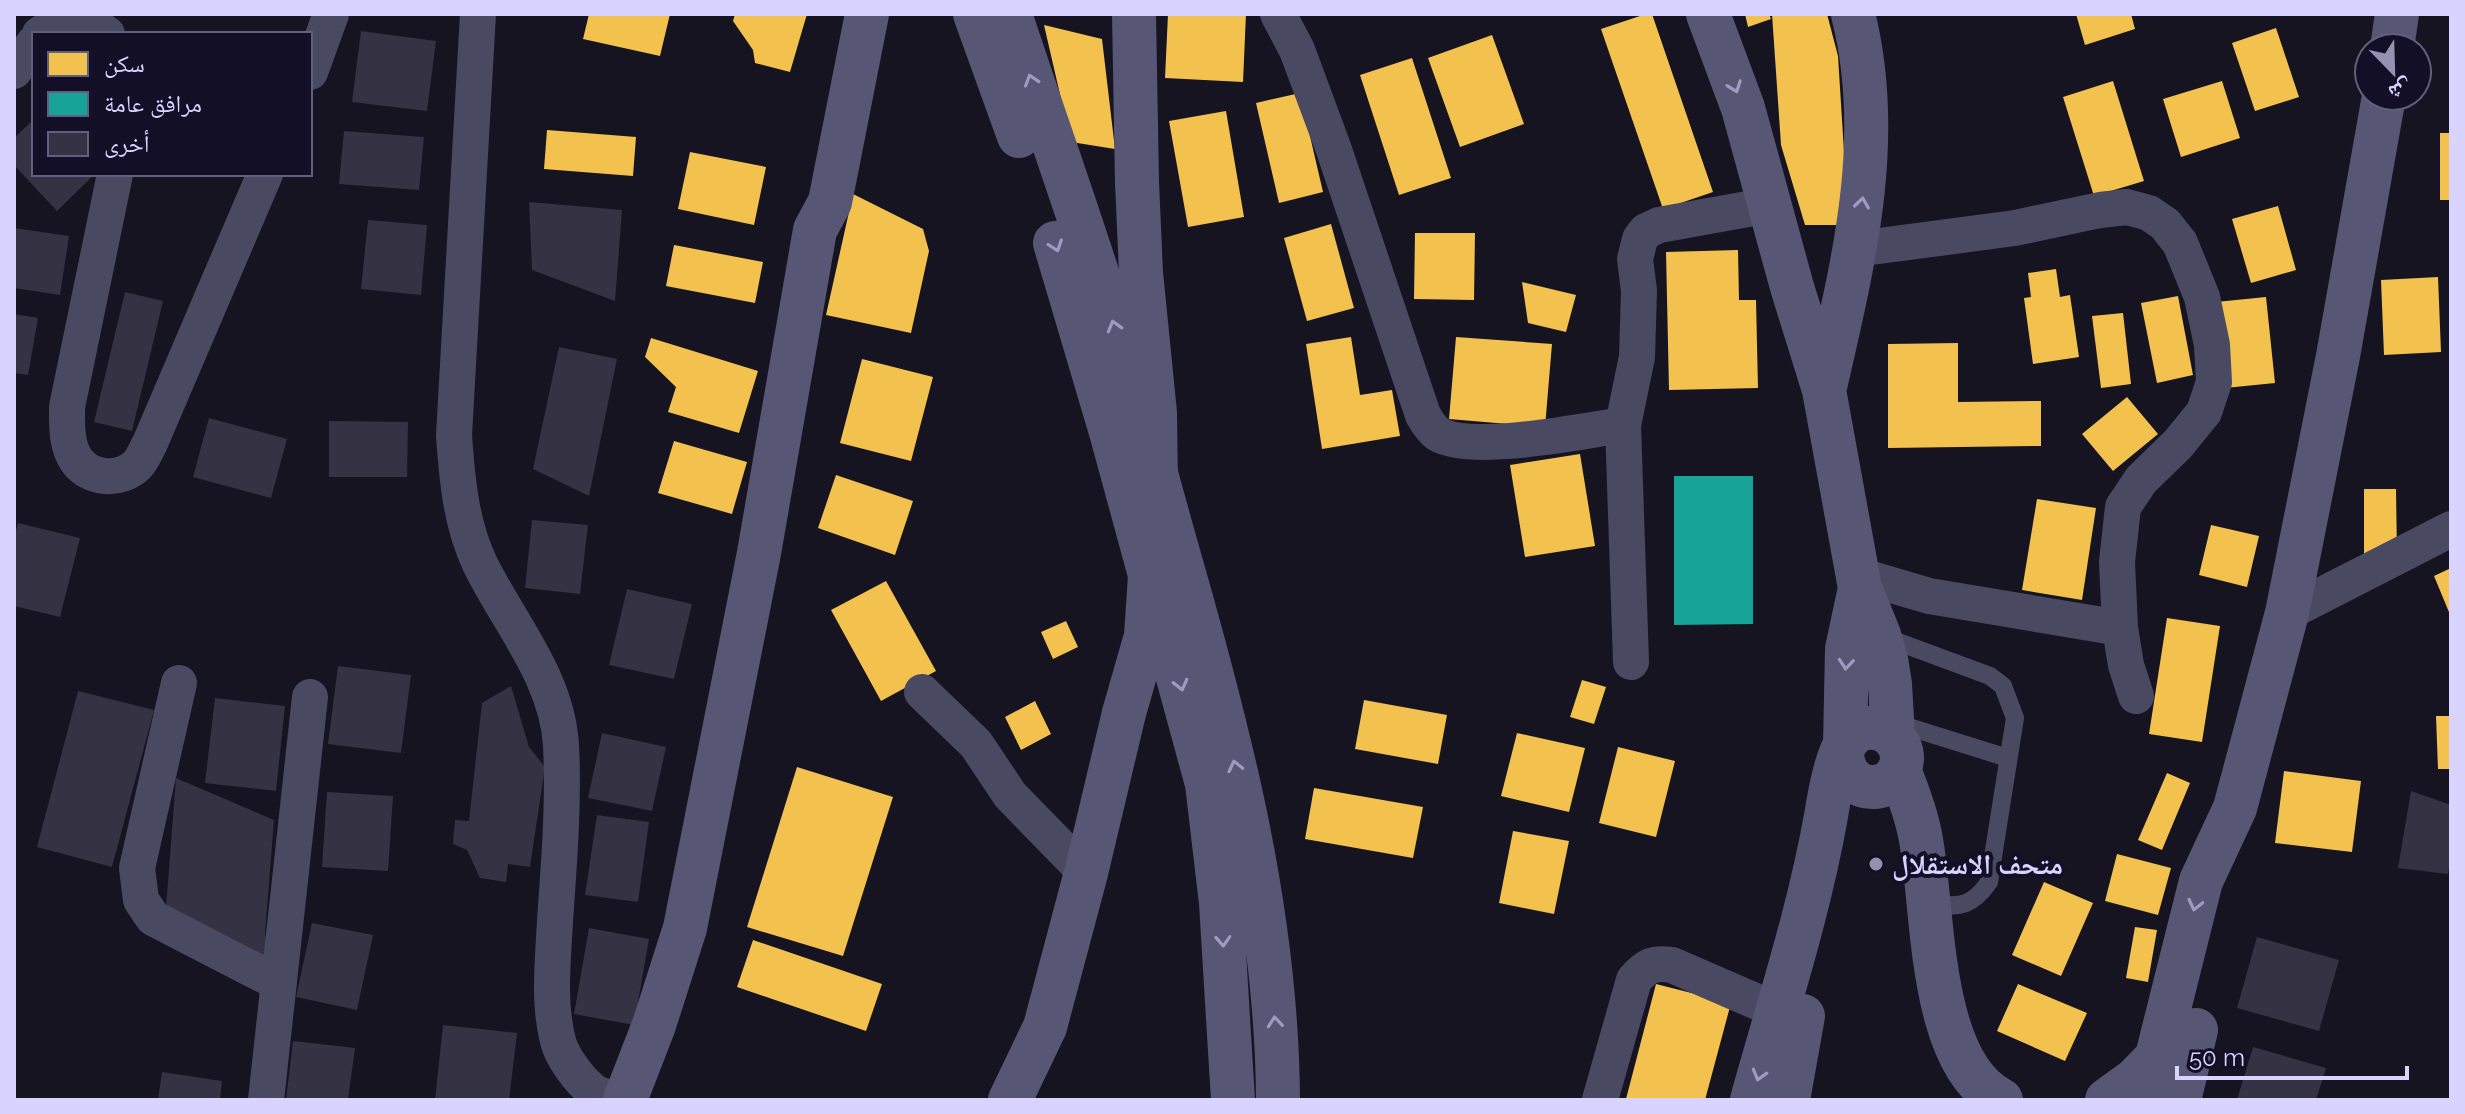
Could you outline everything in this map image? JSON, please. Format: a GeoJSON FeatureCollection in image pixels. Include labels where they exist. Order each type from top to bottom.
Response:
{"type":"FeatureCollection","features":[{"type":"Feature","properties":{"kind":"street"},"geometry":{"type":"LineString","coordinates":[[312,66],[331,14]]}},
{"type":"Feature","properties":{"kind":"street"},"geometry":{"type":"LineString","coordinates":[[478,14],[454,435],[458,487],[468,533],[480,563],[535,661],[553,705],[561,742],[561,824],[551,1004],[559,1044],[575,1072],[593,1091],[615,1100]]}},
{"type":"Feature","properties":{"kind":"street"},"geometry":{"type":"LineString","coordinates":[[815,230],[809,203],[838,14]]}},
{"type":"Feature","properties":{"kind":"street"},"geometry":{"type":"LineString","coordinates":[[625,1100],[654,1025],[685,928],[759,553],[815,230],[830,202],[867,14]]}},
{"type":"Feature","properties":{"kind":"street"},"geometry":{"type":"LineString","coordinates":[[975,14],[1061,261],[1207,784],[1221,903],[1233,1100]]}},
{"type":"Feature","properties":{"kind":"street"},"geometry":{"type":"LineString","coordinates":[[1010,14],[1111,317],[1217,688],[1265,912],[1278,1055],[1278,1100]]}},
{"type":"Feature","properties":{"kind":"street"},"geometry":{"type":"LineString","coordinates":[[1013,1098],[1045,1027],[1146,636],[1156,486],[1155,413],[1141,273],[1134,14]]}},
{"type":"Feature","properties":{"kind":"street"},"geometry":{"type":"LineString","coordinates":[[1278,14],[1297,50],[1333,147],[1423,415],[1436,433],[1455,441],[1480,444],[1623,425]]}},
{"type":"Feature","properties":{"kind":"street"},"geometry":{"type":"LineString","coordinates":[[1708,14],[1743,108],[1824,390],[1859,581],[1879,635],[1890,684],[1888,760],[1904,849],[1922,1021],[1933,1056],[1961,1100]]}},
{"type":"Feature","properties":{"kind":"street"},"geometry":{"type":"LineString","coordinates":[[1824,390],[1852,267],[1866,177],[1868,115],[1853,14]]}},
{"type":"Feature","properties":{"kind":"street"},"geometry":{"type":"LineString","coordinates":[[44,32],[63,21],[91,22],[104,32]]}},
{"type":"Feature","properties":{"kind":"street"},"geometry":{"type":"LineString","coordinates":[[14,71],[32,46]]}},
{"type":"Feature","properties":{"kind":"street"},"geometry":{"type":"LineString","coordinates":[[2146,1100],[2201,881],[2235,808],[2287,613],[2338,356],[2381,112]]}},
{"type":"Feature","properties":{"kind":"street"},"geometry":{"type":"LineString","coordinates":[[115,176],[67,407],[68,438],[77,462],[94,475],[118,477],[137,465],[150,443],[264,176]]}},
{"type":"Feature","properties":{"kind":"street"},"geometry":{"type":"LineString","coordinates":[[1631,662],[1623,425],[1637,357],[1639,291],[1635,259],[1640,239],[1646,231],[1659,225],[1770,205]]}},
{"type":"Feature","properties":{"kind":"street"},"geometry":{"type":"LineString","coordinates":[[1792,287],[1809,293],[1836,291],[1852,267],[2100,210],[2127,207],[2149,213],[2165,224],[2180,243],[2202,297],[2212,345],[2214,382],[2204,412],[2178,444],[2141,480],[2123,507],[2117,562],[2120,628],[2126,665],[2136,696]]}},
{"type":"Feature","properties":{"kind":"street"},"geometry":{"type":"LineString","coordinates":[[2287,613],[2451,529]]}},
{"type":"Feature","properties":{"kind":"street"},"geometry":{"type":"LineString","coordinates":[[1859,581],[2120,628]]}},
{"type":"Feature","properties":{"kind":"street"},"geometry":{"type":"LineString","coordinates":[[1859,581],[1847,649],[1843,767],[1849,778],[1859,785],[1888,760]]}},
{"type":"Feature","properties":{"kind":"street"},"geometry":{"type":"LineString","coordinates":[[179,683],[137,868],[141,900],[153,918],[279,983]]}},
{"type":"Feature","properties":{"kind":"street"},"geometry":{"type":"LineString","coordinates":[[922,692],[976,744],[1010,795],[1086,873]]}},
{"type":"Feature","properties":{"kind":"street"},"geometry":{"type":"LineString","coordinates":[[266,1100],[310,697]]}},
{"type":"Feature","properties":{"kind":"street"},"geometry":{"type":"LineString","coordinates":[[1752,1100],[1778,1011],[1811,882],[1831,787],[1843,750]]}},
{"type":"Feature","properties":{"kind":"street"},"geometry":{"type":"LineString","coordinates":[[1888,760],[1921,836],[1948,1029],[1959,1054],[1975,1077],[2001,1100]]}},
{"type":"Feature","properties":{"kind":"street"},"geometry":{"type":"LineString","coordinates":[[1788,1100],[1792,1067],[1845,832],[1851,816],[1888,760]]}},
{"type":"Feature","properties":{"kind":"street"},"geometry":{"type":"LineString","coordinates":[[2179,1100],[2229,891],[2235,808]]}},
{"type":"Feature","properties":{"kind":"street"},"geometry":{"type":"LineString","coordinates":[[1600,1100],[1634,980],[1648,966],[1657,963],[1672,965],[1778,1011]]}},
{"type":"Feature","properties":{"kind":"street"},"geometry":{"type":"LineString","coordinates":[[2107,1100],[2136,1079],[2159,1055]]}},
{"type":"Feature","properties":{"kind":"lane"},"geometry":{"type":"LineString","coordinates":[[1879,635],[1990,676],[2003,686],[2015,718],[1989,882],[1971,902],[1955,906],[1930,905]]}},
{"type":"Feature","properties":{"kind":"lane"},"geometry":{"type":"LineString","coordinates":[[1888,760],[2008,758]]}},
{"type":"Feature","properties":{"kind":"building: سكن"},"geometry":{"type":"Polygon","coordinates":[[[589,14],[670,14],[660,56],[583,39],[589,14]]]}},
{"type":"Feature","properties":{"kind":"building: سكن"},"geometry":{"type":"Polygon","coordinates":[[[735,14],[807,14],[790,72],[755,63],[753,50],[733,21],[735,14]]]}},
{"type":"Feature","properties":{"kind":"building: سكن"},"geometry":{"type":"Polygon","coordinates":[[[1168,14],[1246,14],[1243,82],[1165,78],[1168,14]]]}},
{"type":"Feature","properties":{"kind":"building: سكن"},"geometry":{"type":"Polygon","coordinates":[[[1652,14],[1713,192],[1663,209],[1601,29],[1652,14]]]}},
{"type":"Feature","properties":{"kind":"building: سكن"},"geometry":{"type":"Polygon","coordinates":[[[1745,14],[1769,14],[1771,19],[1748,27],[1745,14]]]}},
{"type":"Feature","properties":{"kind":"building: سكن"},"geometry":{"type":"Polygon","coordinates":[[[1772,14],[1827,14],[1838,56],[1846,184],[1839,225],[1805,225],[1781,145],[1772,14]]]}},
{"type":"Feature","properties":{"kind":"building: سكن"},"geometry":{"type":"Polygon","coordinates":[[[2076,14],[2131,14],[2135,29],[2085,45],[2076,14]]]}},
{"type":"Feature","properties":{"kind":"building: سكن"},"geometry":{"type":"Polygon","coordinates":[[[1044,25],[1102,39],[1115,149],[1071,142],[1044,25]]]}},
{"type":"Feature","properties":{"kind":"building: سكن"},"geometry":{"type":"Polygon","coordinates":[[[2276,28],[2299,97],[2255,111],[2232,43],[2276,28]]]}},
{"type":"Feature","properties":{"kind":"building: سكن"},"geometry":{"type":"Polygon","coordinates":[[[1492,35],[1524,124],[1460,147],[1428,58],[1492,35]]]}},
{"type":"Feature","properties":{"kind":"building: سكن"},"geometry":{"type":"Polygon","coordinates":[[[1412,58],[1451,178],[1399,195],[1360,75],[1412,58]]]}},
{"type":"Feature","properties":{"kind":"building: سكن"},"geometry":{"type":"Polygon","coordinates":[[[2113,81],[2144,181],[2094,196],[2063,97],[2113,81]]]}},
{"type":"Feature","properties":{"kind":"building: سكن"},"geometry":{"type":"Polygon","coordinates":[[[2222,81],[2240,138],[2181,157],[2163,99],[2222,81]]]}},
{"type":"Feature","properties":{"kind":"building: سكن"},"geometry":{"type":"Polygon","coordinates":[[[1300,93],[1323,192],[1279,203],[1256,103],[1300,93]]]}},
{"type":"Feature","properties":{"kind":"building: سكن"},"geometry":{"type":"Polygon","coordinates":[[[1226,111],[1244,217],[1188,227],[1169,121],[1226,111]]]}},
{"type":"Feature","properties":{"kind":"building: سكن"},"geometry":{"type":"Polygon","coordinates":[[[547,130],[636,137],[633,176],[544,169],[547,130]]]}},
{"type":"Feature","properties":{"kind":"building: سكن"},"geometry":{"type":"Polygon","coordinates":[[[2440,133],[2451,133],[2451,200],[2440,200],[2440,133]]]}},
{"type":"Feature","properties":{"kind":"building: سكن"},"geometry":{"type":"Polygon","coordinates":[[[690,152],[766,167],[754,225],[678,209],[690,152]]]}},
{"type":"Feature","properties":{"kind":"building: سكن"},"geometry":{"type":"Polygon","coordinates":[[[853,194],[923,229],[929,251],[911,333],[826,315],[853,194]]]}},
{"type":"Feature","properties":{"kind":"building: سكن"},"geometry":{"type":"Polygon","coordinates":[[[2278,206],[2296,270],[2251,283],[2232,219],[2278,206]]]}},
{"type":"Feature","properties":{"kind":"building: سكن"},"geometry":{"type":"Polygon","coordinates":[[[1331,224],[1354,308],[1307,321],[1284,238],[1331,224]]]}},
{"type":"Feature","properties":{"kind":"building: سكن"},"geometry":{"type":"Polygon","coordinates":[[[1415,233],[1475,233],[1474,300],[1414,299],[1415,233]]]}},
{"type":"Feature","properties":{"kind":"building: سكن"},"geometry":{"type":"Polygon","coordinates":[[[674,245],[763,262],[755,303],[666,286],[674,245]]]}},
{"type":"Feature","properties":{"kind":"building: سكن"},"geometry":{"type":"Polygon","coordinates":[[[1738,250],[1739,300],[1756,300],[1758,388],[1669,390],[1666,252],[1738,250]]]}},
{"type":"Feature","properties":{"kind":"building: سكن"},"geometry":{"type":"Polygon","coordinates":[[[2056,269],[2060,297],[2070,295],[2079,357],[2033,364],[2024,298],[2031,297],[2028,273],[2056,269]]]}},
{"type":"Feature","properties":{"kind":"building: سكن"},"geometry":{"type":"Polygon","coordinates":[[[2438,277],[2441,352],[2384,355],[2381,280],[2438,277]]]}},
{"type":"Feature","properties":{"kind":"building: سكن"},"geometry":{"type":"Polygon","coordinates":[[[1522,282],[1576,295],[1566,332],[1528,323],[1522,282]]]}},
{"type":"Feature","properties":{"kind":"building: سكن"},"geometry":{"type":"Polygon","coordinates":[[[2178,296],[2193,375],[2157,383],[2141,303],[2178,296]]]}},
{"type":"Feature","properties":{"kind":"building: سكن"},"geometry":{"type":"Polygon","coordinates":[[[2266,297],[2275,383],[2225,388],[2216,302],[2266,297]]]}},
{"type":"Feature","properties":{"kind":"building: سكن"},"geometry":{"type":"Polygon","coordinates":[[[2123,313],[2131,384],[2101,388],[2092,316],[2123,313]]]}},
{"type":"Feature","properties":{"kind":"building: سكن"},"geometry":{"type":"Polygon","coordinates":[[[1351,337],[1360,395],[1392,390],[1400,436],[1322,449],[1306,344],[1351,337]]]}},
{"type":"Feature","properties":{"kind":"building: سكن"},"geometry":{"type":"Polygon","coordinates":[[[1456,337],[1552,344],[1545,427],[1449,419],[1456,337]]]}},
{"type":"Feature","properties":{"kind":"building: سكن"},"geometry":{"type":"Polygon","coordinates":[[[651,338],[758,371],[739,433],[668,412],[676,387],[645,357],[651,338]]]}},
{"type":"Feature","properties":{"kind":"building: سكن"},"geometry":{"type":"Polygon","coordinates":[[[1958,343],[1958,402],[2041,401],[2041,446],[1888,448],[1888,344],[1958,343]]]}},
{"type":"Feature","properties":{"kind":"building: سكن"},"geometry":{"type":"Polygon","coordinates":[[[862,359],[933,377],[911,461],[840,443],[862,359]]]}},
{"type":"Feature","properties":{"kind":"building: سكن"},"geometry":{"type":"Polygon","coordinates":[[[2127,397],[2158,434],[2113,471],[2082,434],[2127,397]]]}},
{"type":"Feature","properties":{"kind":"building: سكن"},"geometry":{"type":"Polygon","coordinates":[[[674,441],[747,462],[732,514],[658,493],[674,441]]]}},
{"type":"Feature","properties":{"kind":"building: سكن"},"geometry":{"type":"Polygon","coordinates":[[[1580,454],[1595,546],[1525,557],[1510,465],[1580,454]]]}},
{"type":"Feature","properties":{"kind":"building: سكن"},"geometry":{"type":"Polygon","coordinates":[[[836,475],[913,501],[895,555],[818,528],[836,475]]]}},
{"type":"Feature","properties":{"kind":"building: سكن"},"geometry":{"type":"Polygon","coordinates":[[[2364,489],[2396,489],[2397,554],[2364,554],[2364,489]]]}},
{"type":"Feature","properties":{"kind":"building: سكن"},"geometry":{"type":"Polygon","coordinates":[[[2037,499],[2096,508],[2082,600],[2022,590],[2037,499]]]}},
{"type":"Feature","properties":{"kind":"building: سكن"},"geometry":{"type":"Polygon","coordinates":[[[2211,525],[2259,536],[2247,587],[2199,575],[2211,525]]]}},
{"type":"Feature","properties":{"kind":"building: سكن"},"geometry":{"type":"Polygon","coordinates":[[[2451,568],[2451,617],[2434,576],[2451,568]]]}},
{"type":"Feature","properties":{"kind":"building: سكن"},"geometry":{"type":"Polygon","coordinates":[[[886,581],[936,671],[881,701],[831,610],[886,581]]]}},
{"type":"Feature","properties":{"kind":"building: سكن"},"geometry":{"type":"Polygon","coordinates":[[[2167,618],[2220,626],[2202,742],[2149,734],[2167,618]]]}},
{"type":"Feature","properties":{"kind":"building: سكن"},"geometry":{"type":"Polygon","coordinates":[[[1066,621],[1078,647],[1053,659],[1041,632],[1066,621]]]}},
{"type":"Feature","properties":{"kind":"building: سكن"},"geometry":{"type":"Polygon","coordinates":[[[1582,680],[1606,687],[1594,724],[1570,717],[1582,680]]]}},
{"type":"Feature","properties":{"kind":"building: سكن"},"geometry":{"type":"Polygon","coordinates":[[[1364,700],[1447,715],[1438,764],[1355,749],[1364,700]]]}},
{"type":"Feature","properties":{"kind":"building: سكن"},"geometry":{"type":"Polygon","coordinates":[[[1035,701],[1051,734],[1021,750],[1005,717],[1035,701]]]}},
{"type":"Feature","properties":{"kind":"building: سكن"},"geometry":{"type":"Polygon","coordinates":[[[2436,716],[2451,716],[2451,769],[2438,769],[2436,716]]]}},
{"type":"Feature","properties":{"kind":"building: سكن"},"geometry":{"type":"Polygon","coordinates":[[[1517,733],[1585,748],[1569,812],[1501,796],[1517,733]]]}},
{"type":"Feature","properties":{"kind":"building: سكن"},"geometry":{"type":"Polygon","coordinates":[[[1618,747],[1675,761],[1656,837],[1599,823],[1618,747]]]}},
{"type":"Feature","properties":{"kind":"building: سكن"},"geometry":{"type":"Polygon","coordinates":[[[797,767],[893,797],[843,956],[747,927],[797,767]]]}},
{"type":"Feature","properties":{"kind":"building: سكن"},"geometry":{"type":"Polygon","coordinates":[[[2284,771],[2361,781],[2352,852],[2275,843],[2284,771]]]}},
{"type":"Feature","properties":{"kind":"building: سكن"},"geometry":{"type":"Polygon","coordinates":[[[2167,773],[2190,783],[2162,850],[2138,840],[2167,773]]]}},
{"type":"Feature","properties":{"kind":"building: سكن"},"geometry":{"type":"Polygon","coordinates":[[[1314,788],[1423,807],[1413,858],[1305,839],[1314,788]]]}},
{"type":"Feature","properties":{"kind":"building: سكن"},"geometry":{"type":"Polygon","coordinates":[[[1513,831],[1569,841],[1554,914],[1499,903],[1513,831]]]}},
{"type":"Feature","properties":{"kind":"building: سكن"},"geometry":{"type":"Polygon","coordinates":[[[2117,854],[2171,868],[2158,915],[2105,901],[2117,854]]]}},
{"type":"Feature","properties":{"kind":"building: سكن"},"geometry":{"type":"Polygon","coordinates":[[[2044,882],[2093,903],[2061,976],[2012,955],[2044,882]]]}},
{"type":"Feature","properties":{"kind":"building: سكن"},"geometry":{"type":"Polygon","coordinates":[[[2135,927],[2157,930],[2148,982],[2126,978],[2135,927]]]}},
{"type":"Feature","properties":{"kind":"building: سكن"},"geometry":{"type":"Polygon","coordinates":[[[753,940],[882,984],[866,1031],[737,987],[753,940]]]}},
{"type":"Feature","properties":{"kind":"building: سكن"},"geometry":{"type":"Polygon","coordinates":[[[1656,984],[1731,1003],[1705,1100],[1626,1099],[1656,984]]]}},
{"type":"Feature","properties":{"kind":"building: سكن"},"geometry":{"type":"Polygon","coordinates":[[[2018,984],[2087,1013],[2065,1061],[1997,1031],[2018,984]]]}},
{"type":"Feature","properties":{"kind":"building: مرافق عامة"},"geometry":{"type":"Polygon","coordinates":[[[1674,476],[1753,476],[1753,624],[1674,625],[1674,476]]]}},
{"type":"Feature","properties":{"kind":"building: أخرى"},"geometry":{"type":"Polygon","coordinates":[[[361,31],[436,41],[427,111],[352,102],[361,31]]]}},
{"type":"Feature","properties":{"kind":"building: أخرى"},"geometry":{"type":"Polygon","coordinates":[[[32,121],[32,176],[93,176],[57,211],[14,165],[14,138],[32,121]]]}},
{"type":"Feature","properties":{"kind":"building: أخرى"},"geometry":{"type":"Polygon","coordinates":[[[344,131],[424,137],[419,190],[339,184],[344,131]]]}},
{"type":"Feature","properties":{"kind":"building: أخرى"},"geometry":{"type":"Polygon","coordinates":[[[529,202],[622,210],[615,301],[532,270],[529,202]]]}},
{"type":"Feature","properties":{"kind":"building: أخرى"},"geometry":{"type":"Polygon","coordinates":[[[368,220],[427,225],[421,295],[361,289],[368,220]]]}},
{"type":"Feature","properties":{"kind":"building: أخرى"},"geometry":{"type":"Polygon","coordinates":[[[14,228],[69,236],[60,295],[14,288],[14,228]]]}},
{"type":"Feature","properties":{"kind":"building: أخرى"},"geometry":{"type":"Polygon","coordinates":[[[125,292],[163,301],[132,431],[94,422],[125,292]]]}},
{"type":"Feature","properties":{"kind":"building: أخرى"},"geometry":{"type":"Polygon","coordinates":[[[14,314],[38,318],[28,375],[14,373],[14,314]]]}},
{"type":"Feature","properties":{"kind":"building: أخرى"},"geometry":{"type":"Polygon","coordinates":[[[559,347],[617,359],[589,496],[533,469],[559,347]]]}},
{"type":"Feature","properties":{"kind":"building: أخرى"},"geometry":{"type":"Polygon","coordinates":[[[209,418],[287,439],[271,498],[193,477],[209,418]]]}},
{"type":"Feature","properties":{"kind":"building: أخرى"},"geometry":{"type":"Polygon","coordinates":[[[329,421],[408,422],[407,477],[329,477],[329,421]]]}},
{"type":"Feature","properties":{"kind":"building: أخرى"},"geometry":{"type":"Polygon","coordinates":[[[532,520],[588,525],[580,594],[525,588],[532,520]]]}},
{"type":"Feature","properties":{"kind":"building: أخرى"},"geometry":{"type":"Polygon","coordinates":[[[18,523],[80,538],[60,617],[14,606],[14,538],[18,523]]]}},
{"type":"Feature","properties":{"kind":"building: أخرى"},"geometry":{"type":"Polygon","coordinates":[[[627,589],[692,604],[674,679],[609,665],[627,589]]]}},
{"type":"Feature","properties":{"kind":"building: أخرى"},"geometry":{"type":"Polygon","coordinates":[[[338,666],[411,675],[401,753],[328,744],[338,666]]]}},
{"type":"Feature","properties":{"kind":"building: أخرى"},"geometry":{"type":"Polygon","coordinates":[[[511,686],[529,747],[545,767],[530,867],[508,864],[506,882],[480,878],[467,850],[453,844],[455,820],[469,821],[482,703],[511,686]]]}},
{"type":"Feature","properties":{"kind":"building: أخرى"},"geometry":{"type":"Polygon","coordinates":[[[78,691],[154,710],[112,867],[37,847],[78,691]]]}},
{"type":"Feature","properties":{"kind":"building: أخرى"},"geometry":{"type":"Polygon","coordinates":[[[215,698],[285,706],[276,791],[205,783],[215,698]]]}},
{"type":"Feature","properties":{"kind":"building: أخرى"},"geometry":{"type":"Polygon","coordinates":[[[602,733],[666,747],[652,811],[588,798],[602,733]]]}},
{"type":"Feature","properties":{"kind":"building: أخرى"},"geometry":{"type":"Polygon","coordinates":[[[176,778],[274,820],[265,933],[269,959],[166,908],[176,778]]]}},
{"type":"Feature","properties":{"kind":"building: أخرى"},"geometry":{"type":"Polygon","coordinates":[[[2411,791],[2451,805],[2448,874],[2398,868],[2411,791]]]}},
{"type":"Feature","properties":{"kind":"building: أخرى"},"geometry":{"type":"Polygon","coordinates":[[[327,792],[393,796],[388,871],[322,867],[327,792]]]}},
{"type":"Feature","properties":{"kind":"building: أخرى"},"geometry":{"type":"Polygon","coordinates":[[[597,815],[649,822],[638,902],[585,895],[597,815]]]}},
{"type":"Feature","properties":{"kind":"building: أخرى"},"geometry":{"type":"Polygon","coordinates":[[[312,923],[373,935],[357,1010],[296,997],[312,923]]]}},
{"type":"Feature","properties":{"kind":"building: أخرى"},"geometry":{"type":"Polygon","coordinates":[[[589,928],[649,939],[634,1025],[574,1014],[589,928]]]}},
{"type":"Feature","properties":{"kind":"building: أخرى"},"geometry":{"type":"Polygon","coordinates":[[[2257,937],[2339,960],[2319,1031],[2237,1008],[2257,937]]]}},
{"type":"Feature","properties":{"kind":"building: أخرى"},"geometry":{"type":"Polygon","coordinates":[[[443,1025],[517,1033],[509,1100],[435,1100],[443,1025]]]}},
{"type":"Feature","properties":{"kind":"building: أخرى"},"geometry":{"type":"Polygon","coordinates":[[[293,1041],[355,1048],[348,1100],[286,1100],[293,1041]]]}},
{"type":"Feature","properties":{"kind":"building: أخرى"},"geometry":{"type":"Polygon","coordinates":[[[2253,1047],[2326,1068],[2316,1100],[2237,1100],[2253,1047]]]}},
{"type":"Feature","properties":{"kind":"building: أخرى"},"geometry":{"type":"Polygon","coordinates":[[[162,1072],[222,1081],[220,1100],[158,1100],[162,1072]]]}},
{"type":"Feature","properties":{"kind":"place","name":"متحف الاستقلال"},"geometry":{"type":"Point","coordinates":[1876,864]}}]}
